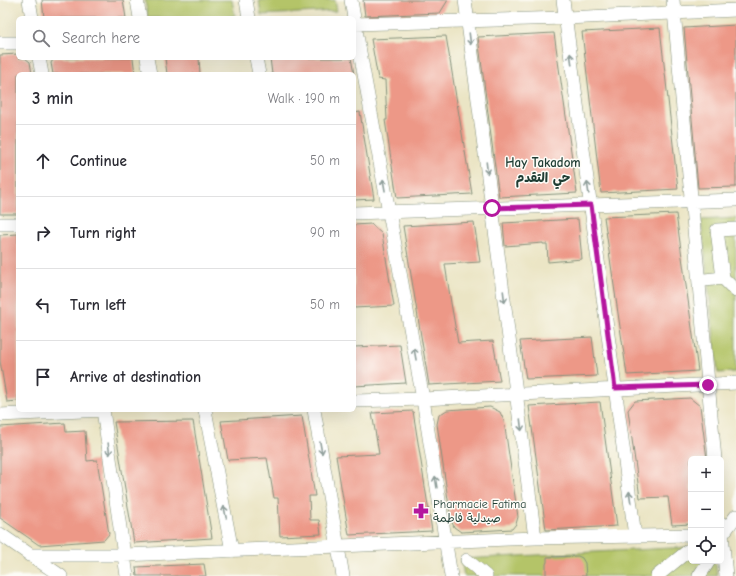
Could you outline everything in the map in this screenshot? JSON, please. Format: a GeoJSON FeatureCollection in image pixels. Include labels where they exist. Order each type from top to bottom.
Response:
{"type":"FeatureCollection","features":[{"type":"Feature","properties":{"kind":"street"},"geometry":{"type":"LineString","coordinates":[[29,0],[32,16]]}},
{"type":"Feature","properties":{"kind":"street"},"geometry":{"type":"LineString","coordinates":[[136,0],[140,16]]}},
{"type":"Feature","properties":{"kind":"street"},"geometry":{"type":"LineString","coordinates":[[246,0],[249,16]]}},
{"type":"Feature","properties":{"kind":"street"},"geometry":{"type":"LineString","coordinates":[[350,0],[353,16]]}},
{"type":"Feature","properties":{"kind":"street"},"geometry":{"type":"LineString","coordinates":[[466,0],[536,538]]}},
{"type":"Feature","properties":{"kind":"street"},"geometry":{"type":"LineString","coordinates":[[563,0],[635,536]]}},
{"type":"Feature","properties":{"kind":"street"},"geometry":{"type":"LineString","coordinates":[[356,21],[468,21],[566,18],[673,6],[736,10]]}},
{"type":"Feature","properties":{"kind":"street"},"geometry":{"type":"LineString","coordinates":[[673,6],[715,456]]}},
{"type":"Feature","properties":{"kind":"street"},"geometry":{"type":"LineString","coordinates":[[356,32],[423,399],[451,576]]}},
{"type":"Feature","properties":{"kind":"street"},"geometry":{"type":"LineString","coordinates":[[0,43],[16,43]]}},
{"type":"Feature","properties":{"kind":"street"},"geometry":{"type":"LineString","coordinates":[[39,60],[42,72]]}},
{"type":"Feature","properties":{"kind":"street"},"geometry":{"type":"LineString","coordinates":[[147,60],[150,72]]}},
{"type":"Feature","properties":{"kind":"street"},"geometry":{"type":"LineString","coordinates":[[256,60],[259,72]]}},
{"type":"Feature","properties":{"kind":"street"},"geometry":{"type":"LineString","coordinates":[[356,213],[736,200]]}},
{"type":"Feature","properties":{"kind":"street"},"geometry":{"type":"LineString","coordinates":[[0,224],[16,224]]}},
{"type":"Feature","properties":{"kind":"street"},"geometry":{"type":"LineString","coordinates":[[736,229],[717,230],[722,278],[736,291]]}},
{"type":"Feature","properties":{"kind":"street"},"geometry":{"type":"LineString","coordinates":[[705,280],[722,278]]}},
{"type":"Feature","properties":{"kind":"street"},"geometry":{"type":"LineString","coordinates":[[356,401],[423,399],[736,383]]}},
{"type":"Feature","properties":{"kind":"street"},"geometry":{"type":"LineString","coordinates":[[0,415],[62,412]]}},
{"type":"Feature","properties":{"kind":"street"},"geometry":{"type":"LineString","coordinates":[[103,412],[128,576]]}},
{"type":"Feature","properties":{"kind":"street"},"geometry":{"type":"LineString","coordinates":[[205,412],[232,550]]}},
{"type":"Feature","properties":{"kind":"street"},"geometry":{"type":"LineString","coordinates":[[314,412],[343,576]]}},
{"type":"Feature","properties":{"kind":"street"},"geometry":{"type":"LineString","coordinates":[[724,528],[736,516]]}},
{"type":"Feature","properties":{"kind":"street"},"geometry":{"type":"LineString","coordinates":[[724,531],[736,531]]}},
{"type":"Feature","properties":{"kind":"street"},"geometry":{"type":"LineString","coordinates":[[0,534],[61,576]]}},
{"type":"Feature","properties":{"kind":"street"},"geometry":{"type":"LineString","coordinates":[[29,555],[124,555],[536,538],[688,535]]}},
{"type":"Feature","properties":{"kind":"street"},"geometry":{"type":"LineString","coordinates":[[656,576],[688,551]]}},
{"type":"Feature","properties":{"kind":"street"},"geometry":{"type":"LineString","coordinates":[[724,558],[726,576]]}},
{"type":"Feature","properties":{"kind":"street"},"geometry":{"type":"LineString","coordinates":[[467,560],[486,576]]}},
{"type":"Feature","properties":{"kind":"street"},"geometry":{"type":"LineString","coordinates":[[699,576],[707,564]]}},
{"type":"Feature","properties":{"kind":"green space"},"geometry":{"type":"Polygon","coordinates":[[[145,0],[232,0],[235,16],[148,16],[145,0]]]}},
{"type":"Feature","properties":{"kind":"green space"},"geometry":{"type":"Polygon","coordinates":[[[259,0],[335,0],[337,11],[261,15],[259,0]]]}},
{"type":"Feature","properties":{"kind":"green space"},"geometry":{"type":"Polygon","coordinates":[[[736,218],[736,372],[718,373],[701,220],[736,218]]]}},
{"type":"Feature","properties":{"kind":"green space"},"geometry":{"type":"Polygon","coordinates":[[[688,547],[688,564],[715,564],[717,576],[464,576],[461,559],[688,547]]]}},
{"type":"Feature","properties":{"kind":"building"},"geometry":{"type":"Polygon","coordinates":[[[42,0],[123,0],[126,16],[44,16],[42,0]]]}},
{"type":"Feature","properties":{"kind":"building"},"geometry":{"type":"Polygon","coordinates":[[[363,0],[448,0],[440,13],[365,16],[363,0]]]}},
{"type":"Feature","properties":{"kind":"building"},"geometry":{"type":"Polygon","coordinates":[[[736,25],[736,187],[698,188],[684,28],[736,25]]]}},
{"type":"Feature","properties":{"kind":"building"},"geometry":{"type":"Polygon","coordinates":[[[660,28],[678,189],[601,193],[582,32],[660,28]]]}},
{"type":"Feature","properties":{"kind":"building"},"geometry":{"type":"Polygon","coordinates":[[[554,33],[577,193],[499,197],[478,37],[554,33]]]}},
{"type":"Feature","properties":{"kind":"building"},"geometry":{"type":"Polygon","coordinates":[[[446,36],[472,194],[397,198],[385,120],[387,120],[385,80],[378,79],[371,39],[446,36]]]}},
{"type":"Feature","properties":{"kind":"building"},"geometry":{"type":"Polygon","coordinates":[[[16,54],[16,60],[28,60],[30,62],[32,72],[16,72],[16,214],[0,214],[0,55],[16,54]]]}},
{"type":"Feature","properties":{"kind":"building"},"geometry":{"type":"Polygon","coordinates":[[[53,60],[133,60],[135,72],[53,72],[51,63],[53,60]]]}},
{"type":"Feature","properties":{"kind":"building"},"geometry":{"type":"Polygon","coordinates":[[[165,60],[199,60],[200,72],[167,72],[165,60]]]}},
{"type":"Feature","properties":{"kind":"building"},"geometry":{"type":"Polygon","coordinates":[[[270,60],[351,60],[354,72],[272,72],[270,60]]]}},
{"type":"Feature","properties":{"kind":"building"},"geometry":{"type":"Polygon","coordinates":[[[360,112],[374,199],[356,200],[356,113],[360,112]]]}},
{"type":"Feature","properties":{"kind":"building"},"geometry":{"type":"Polygon","coordinates":[[[676,214],[698,371],[627,375],[604,217],[676,214]]]}},
{"type":"Feature","properties":{"kind":"building"},"geometry":{"type":"Polygon","coordinates":[[[578,219],[582,259],[548,262],[547,244],[543,243],[505,246],[503,223],[578,219]]]}},
{"type":"Feature","properties":{"kind":"building"},"geometry":{"type":"Polygon","coordinates":[[[474,222],[480,262],[445,264],[451,303],[458,343],[493,341],[500,381],[429,385],[403,226],[474,222]]]}},
{"type":"Feature","properties":{"kind":"building"},"geometry":{"type":"Polygon","coordinates":[[[371,224],[382,234],[394,306],[356,308],[356,225],[371,224]]]}},
{"type":"Feature","properties":{"kind":"building"},"geometry":{"type":"Polygon","coordinates":[[[16,234],[16,401],[7,402],[0,361],[0,235],[16,234]]]}},
{"type":"Feature","properties":{"kind":"building"},"geometry":{"type":"Polygon","coordinates":[[[592,337],[597,376],[526,379],[520,341],[592,337]]]}},
{"type":"Feature","properties":{"kind":"building"},"geometry":{"type":"Polygon","coordinates":[[[400,345],[406,383],[356,386],[356,347],[400,345]]]}},
{"type":"Feature","properties":{"kind":"building"},"geometry":{"type":"Polygon","coordinates":[[[690,398],[700,406],[707,456],[688,456],[688,524],[672,525],[668,497],[640,498],[628,410],[635,401],[690,398]]]}},
{"type":"Feature","properties":{"kind":"building"},"geometry":{"type":"Polygon","coordinates":[[[600,402],[617,526],[546,530],[529,406],[600,402]]]}},
{"type":"Feature","properties":{"kind":"building"},"geometry":{"type":"Polygon","coordinates":[[[490,407],[500,412],[504,421],[518,517],[516,524],[512,529],[461,532],[454,527],[451,520],[437,424],[439,415],[447,410],[490,407]]]}},
{"type":"Feature","properties":{"kind":"building"},"geometry":{"type":"Polygon","coordinates":[[[413,411],[432,531],[349,535],[336,456],[379,454],[372,413],[413,411]]]}},
{"type":"Feature","properties":{"kind":"building"},"geometry":{"type":"Polygon","coordinates":[[[302,416],[315,496],[309,496],[310,520],[319,520],[321,534],[280,536],[278,498],[274,498],[267,458],[228,460],[221,421],[302,416]]]}},
{"type":"Feature","properties":{"kind":"building"},"geometry":{"type":"Polygon","coordinates":[[[193,421],[212,538],[134,543],[114,422],[193,421]]]}},
{"type":"Feature","properties":{"kind":"building"},"geometry":{"type":"Polygon","coordinates":[[[65,423],[66,432],[85,431],[87,461],[97,460],[109,534],[104,540],[39,545],[0,518],[0,427],[65,423]]]}},
{"type":"Feature","properties":{"kind":"building"},"geometry":{"type":"Polygon","coordinates":[[[578,556],[582,558],[585,563],[586,576],[546,576],[547,557],[578,556]]]}},
{"type":"Feature","properties":{"kind":"building"},"geometry":{"type":"Polygon","coordinates":[[[204,564],[206,576],[137,576],[136,567],[204,564]]]}},
{"type":"Feature","properties":{"kind":"place","name":"Pharmacie Fatima صيدلية فاطمة"},"geometry":{"type":"Point","coordinates":[421,511]}},
{"type":"Feature","properties":{"kind":"district","name":"Hay Takadom حي التقدم"},"geometry":{"type":"Point","coordinates":[543,170]}},
{"type":"Feature","properties":{"kind":"route"},"geometry":{"type":"LineString","coordinates":[[492,208],[591,205],[615,388],[708,385]]}}]}
